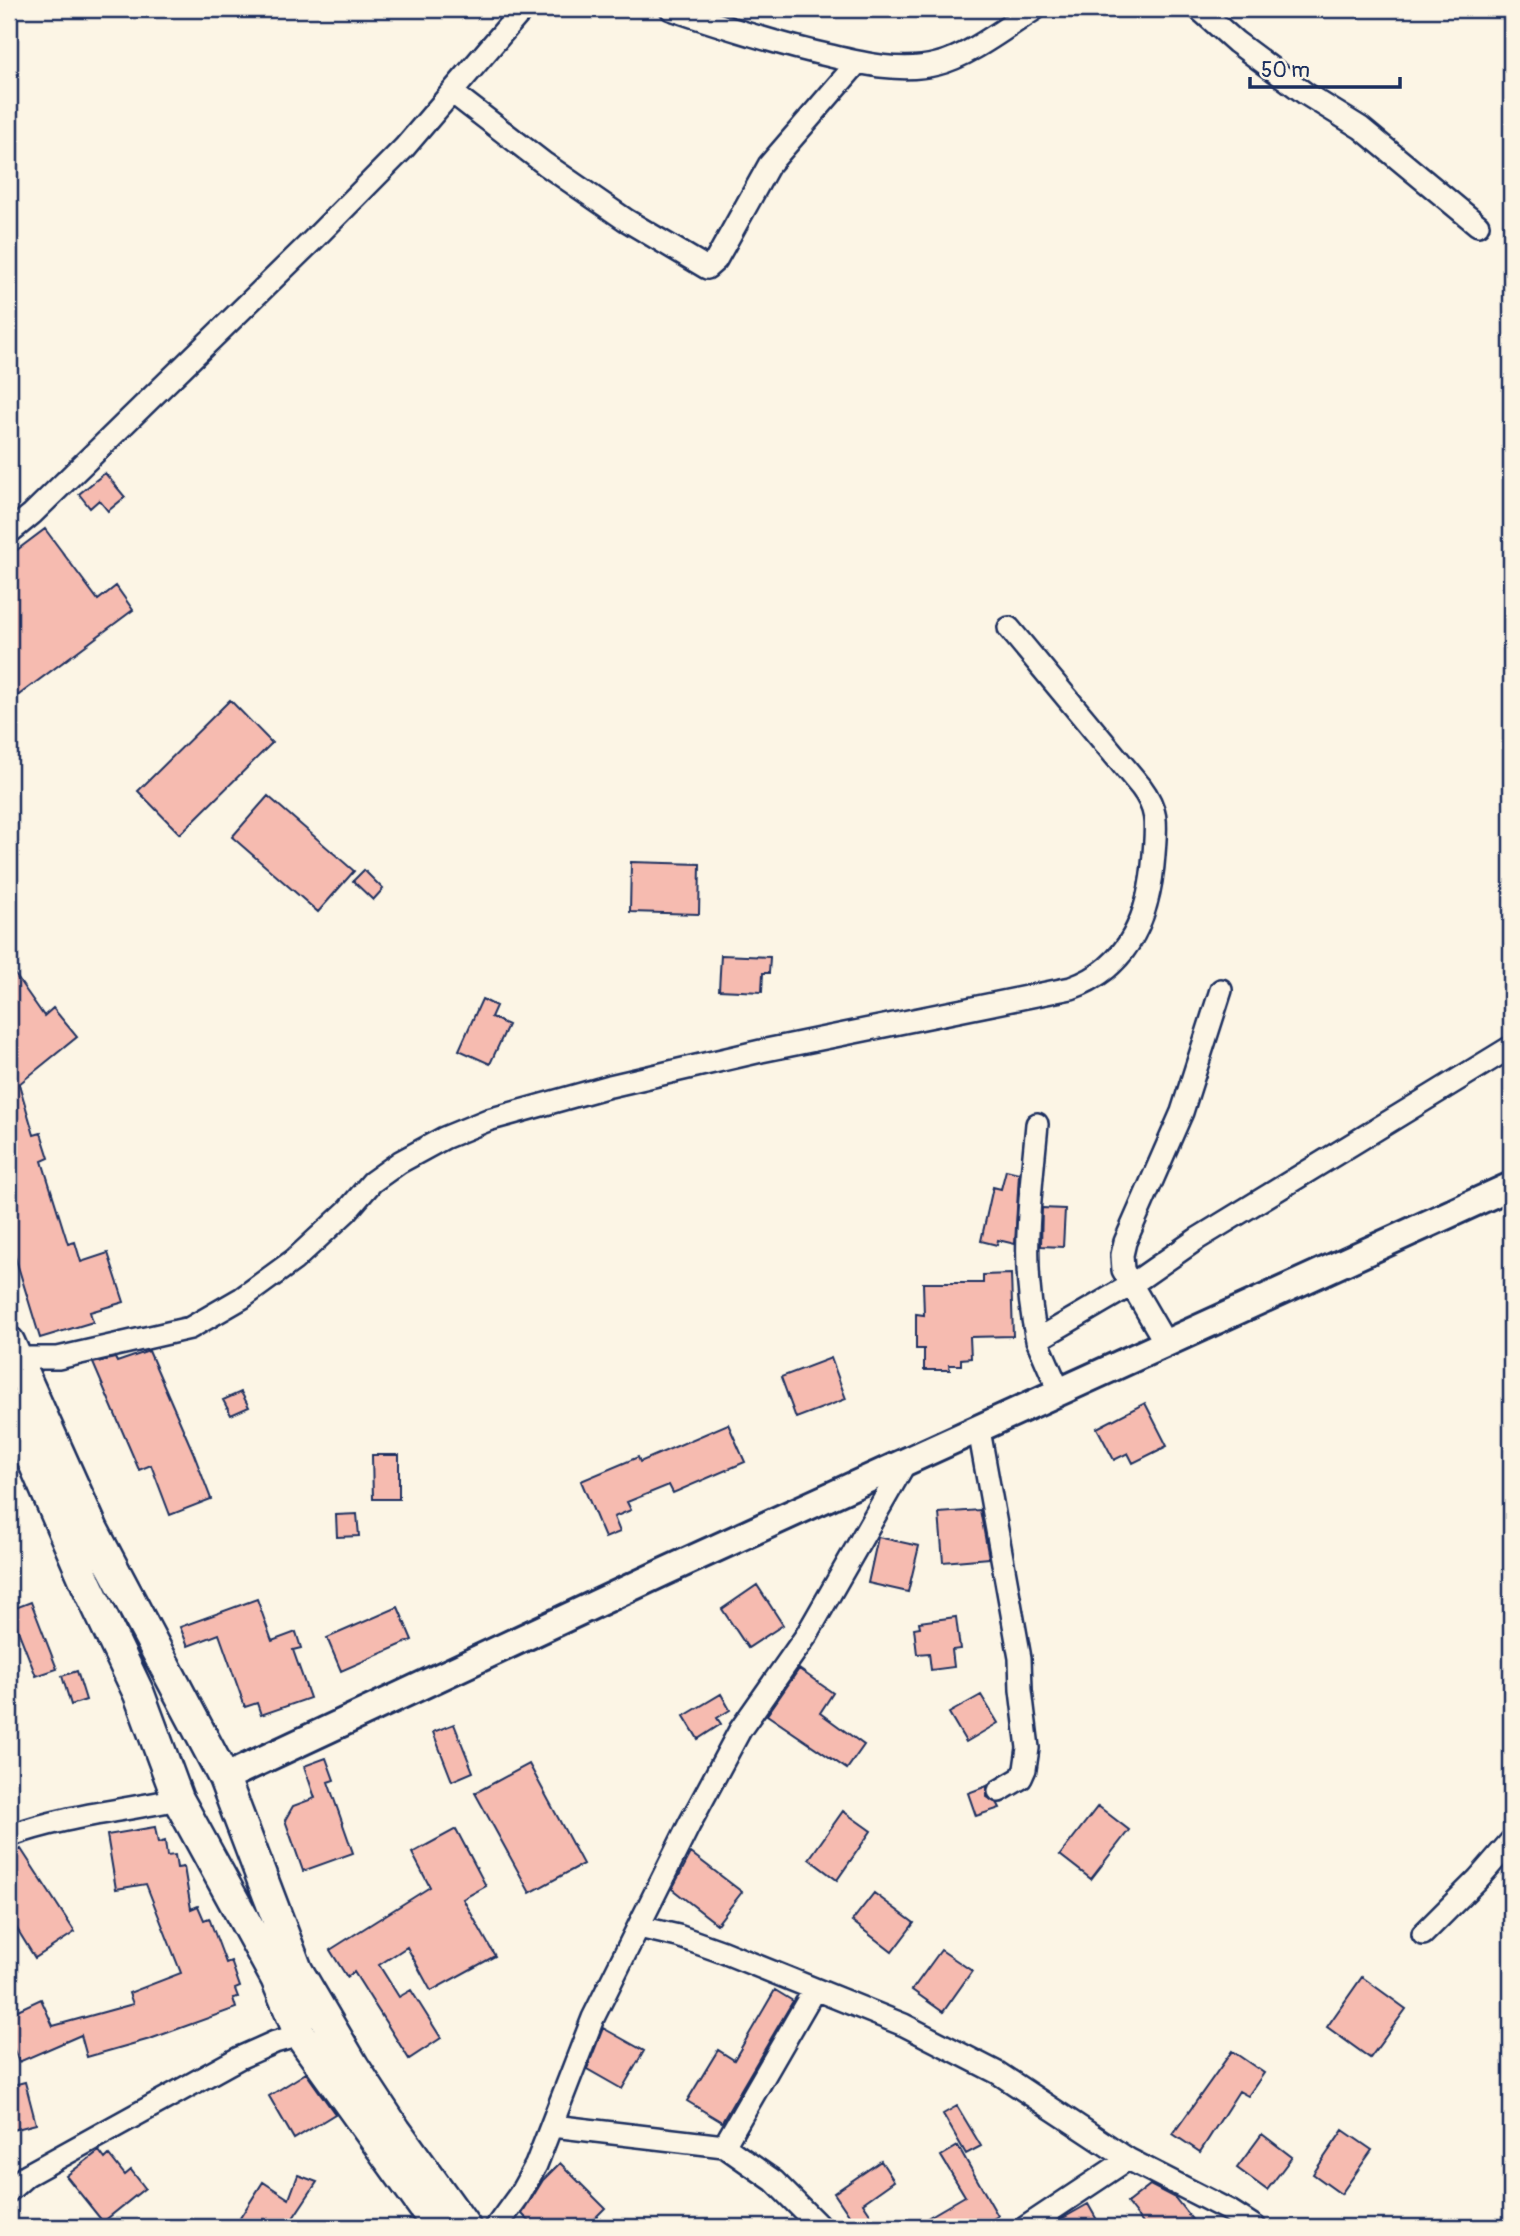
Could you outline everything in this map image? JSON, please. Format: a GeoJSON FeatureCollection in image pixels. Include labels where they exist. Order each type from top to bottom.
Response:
{"type":"FeatureCollection","features":[{"type":"Feature","properties":{"kind":"highway"},"geometry":{"type":"LineString","coordinates":[[11,1354],[178,1799],[203,1844],[286,1974],[347,2056],[396,2131],[466,2227]]}},
{"type":"Feature","properties":{"kind":"highway"},"geometry":{"type":"LineString","coordinates":[[9,1405],[80,1536],[194,1721],[224,1778],[243,1827],[286,1974],[300,2035],[439,2227]]}},
{"type":"Feature","properties":{"kind":"highway"},"geometry":{"type":"LineString","coordinates":[[155,1736],[167,1727],[194,1721]]}},
{"type":"Feature","properties":{"kind":"highway"},"geometry":{"type":"LineString","coordinates":[[203,1844],[243,1827]]}},
{"type":"Feature","properties":{"kind":"main road"},"geometry":{"type":"LineString","coordinates":[[224,1778],[629,1588],[1511,1186]]}},
{"type":"Feature","properties":{"kind":"street"},"geometry":{"type":"LineString","coordinates":[[9,533],[32,514],[404,148],[523,9]]}},
{"type":"Feature","properties":{"kind":"street"},"geometry":{"type":"LineString","coordinates":[[671,9],[772,43],[858,62],[908,69],[939,64],[960,56],[1035,9]]}},
{"type":"Feature","properties":{"kind":"street"},"geometry":{"type":"LineString","coordinates":[[1199,9],[1236,42],[1296,86],[1361,128],[1478,225]]}},
{"type":"Feature","properties":{"kind":"street"},"geometry":{"type":"LineString","coordinates":[[453,93],[545,164],[626,220],[707,268],[716,260],[769,165],[858,62]]}},
{"type":"Feature","properties":{"kind":"street"},"geometry":{"type":"LineString","coordinates":[[11,1354],[58,1358],[190,1328],[242,1298],[293,1259],[347,1211],[381,1175],[444,1138],[488,1120],[610,1086],[761,1051],[1071,988],[1104,972],[1138,930],[1146,907],[1154,861],[1152,801],[1009,628]]}},
{"type":"Feature","properties":{"kind":"street"},"geometry":{"type":"LineString","coordinates":[[1166,1344],[1123,1270],[1123,1247],[1182,1112],[1220,990]]}},
{"type":"Feature","properties":{"kind":"street"},"geometry":{"type":"LineString","coordinates":[[1037,1339],[1131,1285],[1220,1224],[1511,1047]]}},
{"type":"Feature","properties":{"kind":"street"},"geometry":{"type":"LineString","coordinates":[[1037,1124],[1026,1251],[1028,1287],[1037,1339],[1060,1393]]}},
{"type":"Feature","properties":{"kind":"street"},"geometry":{"type":"LineString","coordinates":[[979,1430],[1020,1658],[1028,1748],[1026,1769],[1021,1778],[999,1791]]}},
{"type":"Feature","properties":{"kind":"street"},"geometry":{"type":"LineString","coordinates":[[496,2227],[520,2194],[536,2165],[593,2018],[740,1730],[806,1636],[905,1463]]}},
{"type":"Feature","properties":{"kind":"street"},"geometry":{"type":"LineString","coordinates":[[9,1836],[83,1815],[117,1812],[178,1799]]}},
{"type":"Feature","properties":{"kind":"street"},"geometry":{"type":"LineString","coordinates":[[1423,1934],[1471,1887],[1511,1841]]}},
{"type":"Feature","properties":{"kind":"street"},"geometry":{"type":"LineString","coordinates":[[639,1927],[678,1936],[723,1952],[904,2025],[998,2073],[1128,2159],[1230,2211],[1255,2227]]}},
{"type":"Feature","properties":{"kind":"street"},"geometry":{"type":"LineString","coordinates":[[724,2146],[814,1990]]}},
{"type":"Feature","properties":{"kind":"street"},"geometry":{"type":"LineString","coordinates":[[9,2191],[27,2175],[239,2058],[275,2042],[300,2035]]}},
{"type":"Feature","properties":{"kind":"street"},"geometry":{"type":"LineString","coordinates":[[553,2126],[724,2146],[774,2181],[820,2227]]}},
{"type":"Feature","properties":{"kind":"street"},"geometry":{"type":"LineString","coordinates":[[1026,2227],[1128,2159]]}},
{"type":"Feature","properties":{"kind":"building"},"geometry":{"type":"Polygon","coordinates":[[[105,473],[125,497],[108,511],[99,500],[90,508],[79,494],[105,473]]]}},
{"type":"Feature","properties":{"kind":"building"},"geometry":{"type":"Polygon","coordinates":[[[45,529],[98,600],[116,586],[133,610],[16,697],[9,686],[9,556],[45,529]]]}},
{"type":"Feature","properties":{"kind":"building"},"geometry":{"type":"Polygon","coordinates":[[[230,700],[272,743],[180,834],[138,791],[230,700]]]}},
{"type":"Feature","properties":{"kind":"building"},"geometry":{"type":"Polygon","coordinates":[[[268,796],[354,871],[318,912],[232,837],[268,796]]]}},
{"type":"Feature","properties":{"kind":"building"},"geometry":{"type":"Polygon","coordinates":[[[631,862],[700,864],[699,914],[630,912],[631,862]]]}},
{"type":"Feature","properties":{"kind":"building"},"geometry":{"type":"Polygon","coordinates":[[[364,870],[383,889],[373,900],[353,881],[364,870]]]}},
{"type":"Feature","properties":{"kind":"building"},"geometry":{"type":"Polygon","coordinates":[[[721,955],[770,957],[769,973],[763,973],[762,992],[719,990],[721,955]]]}},
{"type":"Feature","properties":{"kind":"building"},"geometry":{"type":"Polygon","coordinates":[[[9,966],[44,1016],[53,1008],[77,1037],[19,1084],[34,1135],[41,1133],[49,1158],[42,1161],[68,1244],[75,1242],[81,1262],[108,1253],[124,1302],[90,1312],[93,1322],[40,1338],[9,1237],[9,966]]]}},
{"type":"Feature","properties":{"kind":"building"},"geometry":{"type":"Polygon","coordinates":[[[482,999],[496,1006],[491,1017],[508,1025],[490,1064],[459,1050],[482,999]]]}},
{"type":"Feature","properties":{"kind":"building"},"geometry":{"type":"Polygon","coordinates":[[[1006,1170],[1019,1173],[1015,1244],[998,1240],[997,1245],[981,1241],[993,1187],[1001,1189],[1006,1170]]]}},
{"type":"Feature","properties":{"kind":"building"},"geometry":{"type":"Polygon","coordinates":[[[1042,1208],[1065,1209],[1063,1247],[1041,1246],[1042,1208]]]}},
{"type":"Feature","properties":{"kind":"building"},"geometry":{"type":"Polygon","coordinates":[[[1011,1274],[1013,1336],[970,1337],[971,1358],[961,1359],[961,1365],[949,1365],[950,1370],[924,1370],[924,1349],[916,1349],[916,1314],[924,1315],[923,1283],[983,1283],[983,1275],[1011,1274]]]}},
{"type":"Feature","properties":{"kind":"building"},"geometry":{"type":"Polygon","coordinates":[[[149,1351],[211,1499],[170,1515],[151,1465],[139,1470],[93,1363],[115,1358],[117,1362],[149,1351]]]}},
{"type":"Feature","properties":{"kind":"building"},"geometry":{"type":"Polygon","coordinates":[[[831,1358],[846,1399],[796,1418],[781,1377],[831,1358]]]}},
{"type":"Feature","properties":{"kind":"building"},"geometry":{"type":"Polygon","coordinates":[[[241,1392],[249,1407],[231,1415],[223,1400],[241,1392]]]}},
{"type":"Feature","properties":{"kind":"building"},"geometry":{"type":"Polygon","coordinates":[[[1145,1403],[1167,1446],[1133,1463],[1128,1453],[1114,1460],[1097,1428],[1145,1403]]]}},
{"type":"Feature","properties":{"kind":"building"},"geometry":{"type":"Polygon","coordinates":[[[728,1424],[745,1462],[673,1493],[669,1485],[627,1502],[631,1510],[614,1517],[620,1532],[605,1538],[581,1481],[638,1457],[640,1462],[728,1424]]]}},
{"type":"Feature","properties":{"kind":"building"},"geometry":{"type":"Polygon","coordinates":[[[372,1455],[399,1455],[399,1499],[373,1499],[372,1455]]]}},
{"type":"Feature","properties":{"kind":"building"},"geometry":{"type":"Polygon","coordinates":[[[980,1510],[989,1558],[943,1562],[939,1513],[980,1510]]]}},
{"type":"Feature","properties":{"kind":"building"},"geometry":{"type":"Polygon","coordinates":[[[357,1514],[359,1536],[337,1537],[336,1515],[357,1514]]]}},
{"type":"Feature","properties":{"kind":"building"},"geometry":{"type":"Polygon","coordinates":[[[878,1537],[919,1546],[908,1592],[868,1583],[878,1537]]]}},
{"type":"Feature","properties":{"kind":"building"},"geometry":{"type":"Polygon","coordinates":[[[757,1585],[783,1625],[748,1648],[722,1609],[757,1585]]]}},
{"type":"Feature","properties":{"kind":"building"},"geometry":{"type":"Polygon","coordinates":[[[257,1599],[272,1641],[296,1632],[301,1648],[293,1650],[310,1698],[261,1715],[257,1703],[245,1707],[219,1634],[188,1646],[180,1627],[257,1599]]]}},
{"type":"Feature","properties":{"kind":"building"},"geometry":{"type":"Polygon","coordinates":[[[31,1602],[57,1669],[36,1676],[10,1610],[31,1602]]]}},
{"type":"Feature","properties":{"kind":"building"},"geometry":{"type":"Polygon","coordinates":[[[398,1607],[412,1640],[341,1671],[327,1638],[398,1607]]]}},
{"type":"Feature","properties":{"kind":"building"},"geometry":{"type":"Polygon","coordinates":[[[956,1617],[960,1649],[952,1650],[954,1667],[931,1670],[929,1653],[917,1654],[914,1628],[920,1627],[919,1622],[956,1617]]]}},
{"type":"Feature","properties":{"kind":"building"},"geometry":{"type":"Polygon","coordinates":[[[799,1669],[833,1693],[820,1713],[864,1745],[847,1769],[767,1715],[799,1669]]]}},
{"type":"Feature","properties":{"kind":"building"},"geometry":{"type":"Polygon","coordinates":[[[77,1671],[86,1700],[71,1705],[62,1676],[77,1671]]]}},
{"type":"Feature","properties":{"kind":"building"},"geometry":{"type":"Polygon","coordinates":[[[721,1694],[730,1710],[717,1718],[721,1724],[698,1739],[684,1716],[721,1694]]]}},
{"type":"Feature","properties":{"kind":"building"},"geometry":{"type":"Polygon","coordinates":[[[981,1695],[998,1723],[966,1742],[949,1713],[981,1695]]]}},
{"type":"Feature","properties":{"kind":"building"},"geometry":{"type":"Polygon","coordinates":[[[454,1724],[473,1772],[452,1781],[433,1732],[454,1724]]]}},
{"type":"Feature","properties":{"kind":"building"},"geometry":{"type":"Polygon","coordinates":[[[326,1758],[334,1780],[328,1782],[353,1853],[303,1871],[285,1820],[293,1806],[315,1798],[304,1766],[326,1758]]]}},
{"type":"Feature","properties":{"kind":"building"},"geometry":{"type":"Polygon","coordinates":[[[529,1764],[583,1864],[530,1893],[475,1793],[529,1764]]]}},
{"type":"Feature","properties":{"kind":"building"},"geometry":{"type":"Polygon","coordinates":[[[987,1786],[987,1797],[1000,1808],[976,1816],[968,1793],[987,1786]]]}},
{"type":"Feature","properties":{"kind":"building"},"geometry":{"type":"Polygon","coordinates":[[[1098,1806],[1129,1830],[1091,1879],[1060,1855],[1098,1806]]]}},
{"type":"Feature","properties":{"kind":"building"},"geometry":{"type":"Polygon","coordinates":[[[843,1811],[871,1831],[837,1880],[809,1859],[843,1811]]]}},
{"type":"Feature","properties":{"kind":"building"},"geometry":{"type":"Polygon","coordinates":[[[155,1827],[158,1843],[165,1841],[167,1856],[175,1855],[177,1868],[184,1867],[191,1909],[198,1906],[204,1920],[209,1918],[226,1963],[231,1961],[240,1987],[235,1989],[238,1997],[233,1998],[236,2008],[150,2039],[87,2057],[81,2035],[19,2062],[9,2038],[9,2014],[41,1999],[53,2026],[133,2004],[129,1993],[181,1973],[146,1884],[116,1889],[107,1835],[155,1827]]]}},
{"type":"Feature","properties":{"kind":"building"},"geometry":{"type":"Polygon","coordinates":[[[456,1829],[486,1886],[463,1899],[495,1956],[431,1991],[407,1947],[379,1965],[399,1997],[411,1990],[441,2038],[409,2059],[354,1972],[347,1977],[330,1950],[430,1887],[412,1853],[456,1829]]]}},
{"type":"Feature","properties":{"kind":"building"},"geometry":{"type":"Polygon","coordinates":[[[21,1849],[75,1932],[35,1958],[11,1919],[15,1916],[9,1905],[9,1857],[21,1849]]]}},
{"type":"Feature","properties":{"kind":"building"},"geometry":{"type":"Polygon","coordinates":[[[691,1853],[742,1892],[717,1924],[672,1889],[691,1853]]]}},
{"type":"Feature","properties":{"kind":"building"},"geometry":{"type":"Polygon","coordinates":[[[874,1893],[914,1923],[892,1952],[852,1921],[874,1893]]]}},
{"type":"Feature","properties":{"kind":"building"},"geometry":{"type":"Polygon","coordinates":[[[941,1950],[972,1971],[943,2012],[912,1990],[941,1950]]]}},
{"type":"Feature","properties":{"kind":"building"},"geometry":{"type":"Polygon","coordinates":[[[1362,1977],[1406,2009],[1370,2058],[1327,2027],[1362,1977]]]}},
{"type":"Feature","properties":{"kind":"building"},"geometry":{"type":"Polygon","coordinates":[[[775,1990],[793,2001],[722,2122],[687,2101],[718,2050],[734,2060],[775,1990]]]}},
{"type":"Feature","properties":{"kind":"building"},"geometry":{"type":"Polygon","coordinates":[[[603,2028],[644,2051],[622,2089],[587,2069],[603,2028]]]}},
{"type":"Feature","properties":{"kind":"building"},"geometry":{"type":"Polygon","coordinates":[[[1232,2051],[1264,2073],[1248,2096],[1239,2091],[1200,2152],[1173,2134],[1232,2051]]]}},
{"type":"Feature","properties":{"kind":"building"},"geometry":{"type":"Polygon","coordinates":[[[306,2073],[335,2114],[294,2139],[269,2096],[306,2073]]]}},
{"type":"Feature","properties":{"kind":"building"},"geometry":{"type":"Polygon","coordinates":[[[25,2082],[36,2124],[9,2131],[9,2086],[25,2082]]]}},
{"type":"Feature","properties":{"kind":"building"},"geometry":{"type":"Polygon","coordinates":[[[957,2106],[981,2146],[966,2154],[943,2114],[957,2106]]]}},
{"type":"Feature","properties":{"kind":"building"},"geometry":{"type":"Polygon","coordinates":[[[1343,2130],[1372,2150],[1341,2194],[1313,2174],[1343,2130]]]}},
{"type":"Feature","properties":{"kind":"building"},"geometry":{"type":"Polygon","coordinates":[[[1262,2134],[1292,2157],[1267,2190],[1237,2168],[1262,2134]]]}},
{"type":"Feature","properties":{"kind":"building"},"geometry":{"type":"Polygon","coordinates":[[[958,2146],[998,2216],[979,2227],[912,2227],[965,2196],[941,2156],[958,2146]]]}},
{"type":"Feature","properties":{"kind":"building"},"geometry":{"type":"Polygon","coordinates":[[[99,2151],[105,2159],[109,2155],[125,2175],[131,2170],[145,2188],[103,2222],[66,2176],[99,2151]]]}},
{"type":"Feature","properties":{"kind":"building"},"geometry":{"type":"Polygon","coordinates":[[[881,2161],[894,2181],[863,2203],[879,2227],[857,2227],[834,2193],[881,2161]]]}},
{"type":"Feature","properties":{"kind":"building"},"geometry":{"type":"Polygon","coordinates":[[[560,2163],[605,2208],[586,2227],[535,2227],[522,2214],[543,2180],[560,2163]]]}},
{"type":"Feature","properties":{"kind":"building"},"geometry":{"type":"Polygon","coordinates":[[[298,2175],[317,2182],[287,2227],[254,2227],[240,2218],[263,2182],[289,2199],[298,2175]]]}},
{"type":"Feature","properties":{"kind":"building"},"geometry":{"type":"Polygon","coordinates":[[[1150,2185],[1175,2198],[1198,2227],[1146,2227],[1127,2203],[1150,2185]]]}},
{"type":"Feature","properties":{"kind":"building"},"geometry":{"type":"Polygon","coordinates":[[[1088,2204],[1101,2227],[1049,2227],[1058,2221],[1088,2204]]]}}]}
